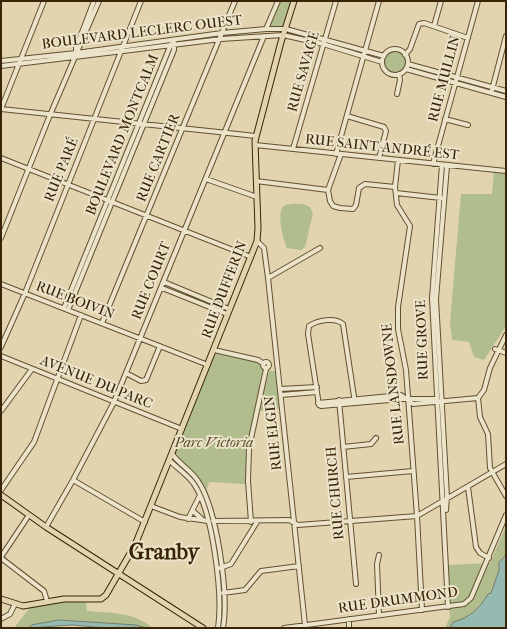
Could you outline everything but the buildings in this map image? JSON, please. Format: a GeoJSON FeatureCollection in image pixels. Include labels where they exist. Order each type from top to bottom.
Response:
{"type":"FeatureCollection","features":[{"type":"Feature","properties":{"kind":"main road","name":"RUE DUFFERIN"},"geometry":{"type":"LineString","coordinates":[[47,601],[101,599],[106,595],[120,574],[145,522],[257,241],[256,136],[283,35],[294,1]]}},
{"type":"Feature","properties":{"kind":"main road"},"geometry":{"type":"LineString","coordinates":[[1,495],[46,527],[203,628]]}},
{"type":"Feature","properties":{"kind":"main road"},"geometry":{"type":"LineString","coordinates":[[1,598],[15,604],[28,605],[47,601]]}},
{"type":"Feature","properties":{"kind":"street"},"geometry":{"type":"LineString","coordinates":[[44,1],[1,109],[256,136]]}},
{"type":"Feature","properties":{"kind":"street"},"geometry":{"type":"LineString","coordinates":[[75,55],[76,48],[94,1]]}},
{"type":"Feature","properties":{"kind":"street"},"geometry":{"type":"LineString","coordinates":[[1,238],[2,232],[98,1]]}},
{"type":"Feature","properties":{"kind":"street","name":"RUE PARÉ"},"geometry":{"type":"LineString","coordinates":[[1,347],[25,293],[95,120],[141,1]]}},
{"type":"Feature","properties":{"kind":"street","name":"RUE CARTIER"},"geometry":{"type":"LineString","coordinates":[[102,324],[182,129],[221,39],[235,1]]}},
{"type":"Feature","properties":{"kind":"street"},"geometry":{"type":"LineString","coordinates":[[266,29],[278,1]]}},
{"type":"Feature","properties":{"kind":"street","name":"RUE SAVAGE"},"geometry":{"type":"LineString","coordinates":[[294,149],[336,1]]}},
{"type":"Feature","properties":{"kind":"street"},"geometry":{"type":"LineString","coordinates":[[379,1],[328,190],[333,206],[348,210],[353,209],[356,205],[359,188],[362,185],[371,184],[395,187]]}},
{"type":"Feature","properties":{"kind":"street"},"geometry":{"type":"LineString","coordinates":[[434,26],[441,1]]}},
{"type":"Feature","properties":{"kind":"street","name":"RUE MULLIN"},"geometry":{"type":"LineString","coordinates":[[433,164],[478,1]]}},
{"type":"Feature","properties":{"kind":"street"},"geometry":{"type":"LineString","coordinates":[[405,55],[410,49],[417,25],[424,23],[468,38]]}},
{"type":"Feature","properties":{"kind":"street","name":"BOULEVARD LECLERC OUEST"},"geometry":{"type":"LineString","coordinates":[[1,66],[123,46],[222,33],[266,29],[286,29],[324,42]]}},
{"type":"Feature","properties":{"kind":"street","name":"BOULEVARD LECLERC OUEST"},"geometry":{"type":"LineString","coordinates":[[1,61],[121,52],[221,39],[264,36],[283,35],[324,42]]}},
{"type":"Feature","properties":{"kind":"street","name":"RUE COURT"},"geometry":{"type":"LineString","coordinates":[[46,527],[73,480],[114,402],[264,36]]}},
{"type":"Feature","properties":{"kind":"street"},"geometry":{"type":"LineString","coordinates":[[491,92],[506,36]]}},
{"type":"Feature","properties":{"kind":"street","name":"BOULEVARD MONTCALM"},"geometry":{"type":"LineString","coordinates":[[66,309],[142,125],[173,45],[172,40]]}},
{"type":"Feature","properties":{"kind":"street"},"geometry":{"type":"LineString","coordinates":[[324,42],[364,54],[382,62]]}},
{"type":"Feature","properties":{"kind":"street"},"geometry":{"type":"LineString","coordinates":[[399,74],[388,73],[382,62],[384,56],[388,52],[396,50],[405,55]]}},
{"type":"Feature","properties":{"kind":"street"},"geometry":{"type":"LineString","coordinates":[[364,54],[384,56]]}},
{"type":"Feature","properties":{"kind":"street"},"geometry":{"type":"LineString","coordinates":[[405,55],[407,66]]}},
{"type":"Feature","properties":{"kind":"street"},"geometry":{"type":"LineString","coordinates":[[407,66],[456,80],[506,97]]}},
{"type":"Feature","properties":{"kind":"street"},"geometry":{"type":"LineString","coordinates":[[399,74],[407,66]]}},
{"type":"Feature","properties":{"kind":"street"},"geometry":{"type":"LineString","coordinates":[[397,94],[400,80],[399,74]]}},
{"type":"Feature","properties":{"kind":"street"},"geometry":{"type":"LineString","coordinates":[[456,80],[506,91]]}},
{"type":"Feature","properties":{"kind":"street"},"geometry":{"type":"LineString","coordinates":[[347,116],[384,127],[386,130],[378,158]]}},
{"type":"Feature","properties":{"kind":"street"},"geometry":{"type":"LineString","coordinates":[[446,119],[468,125]]}},
{"type":"Feature","properties":{"kind":"street","name":"RUE SAINT-ANDRÉ EST"},"geometry":{"type":"LineString","coordinates":[[255,145],[506,171]]}},
{"type":"Feature","properties":{"kind":"street"},"geometry":{"type":"LineString","coordinates":[[1,158],[251,257]]}},
{"type":"Feature","properties":{"kind":"street","name":"RUE LANSDOWNE"},"geometry":{"type":"LineString","coordinates":[[398,160],[395,187],[399,211],[409,222],[410,226],[398,307],[398,329],[406,370],[412,471],[417,516],[422,610]]}},
{"type":"Feature","properties":{"kind":"street","name":"RUE GROVE"},"geometry":{"type":"LineString","coordinates":[[445,165],[441,198],[436,299],[438,401],[445,498],[443,514],[448,607]]}},
{"type":"Feature","properties":{"kind":"street"},"geometry":{"type":"LineString","coordinates":[[206,179],[257,197]]}},
{"type":"Feature","properties":{"kind":"street"},"geometry":{"type":"LineString","coordinates":[[256,182],[328,190]]}},
{"type":"Feature","properties":{"kind":"street"},"geometry":{"type":"LineString","coordinates":[[396,193],[441,198]]}},
{"type":"Feature","properties":{"kind":"street","name":"RUE ELGIN"},"geometry":{"type":"LineString","coordinates":[[257,241],[264,248],[268,278],[305,625]]}},
{"type":"Feature","properties":{"kind":"street"},"geometry":{"type":"LineString","coordinates":[[268,278],[320,248]]}},
{"type":"Feature","properties":{"kind":"street"},"geometry":{"type":"LineString","coordinates":[[164,282],[228,311]]}},
{"type":"Feature","properties":{"kind":"street","name":"RUE BOIVIN"},"geometry":{"type":"LineString","coordinates":[[1,284],[208,365]]}},
{"type":"Feature","properties":{"kind":"street"},"geometry":{"type":"LineString","coordinates":[[162,288],[192,300],[228,311]]}},
{"type":"Feature","properties":{"kind":"street"},"geometry":{"type":"LineString","coordinates":[[192,300],[194,295]]}},
{"type":"Feature","properties":{"kind":"street"},"geometry":{"type":"LineString","coordinates":[[1,490],[31,449],[81,315]]}},
{"type":"Feature","properties":{"kind":"street"},"geometry":{"type":"LineString","coordinates":[[355,401],[348,367],[345,328],[340,321],[334,320],[314,323],[309,326],[308,329],[318,402],[321,406],[339,402],[355,401],[375,399],[438,401],[478,398]]}},
{"type":"Feature","properties":{"kind":"street"},"geometry":{"type":"LineString","coordinates":[[506,335],[496,349],[484,390],[478,398],[480,417],[488,434],[489,463],[491,472],[506,496]]}},
{"type":"Feature","properties":{"kind":"street"},"geometry":{"type":"LineString","coordinates":[[126,373],[141,380],[146,380],[160,346]]}},
{"type":"Feature","properties":{"kind":"street"},"geometry":{"type":"LineString","coordinates":[[496,349],[506,353]]}},
{"type":"Feature","properties":{"kind":"street"},"geometry":{"type":"LineString","coordinates":[[214,350],[258,360],[268,367],[277,365]]}},
{"type":"Feature","properties":{"kind":"street","name":"AVENUE DU PARC"},"geometry":{"type":"LineString","coordinates":[[1,356],[182,429]]}},
{"type":"Feature","properties":{"kind":"street"},"geometry":{"type":"LineString","coordinates":[[251,522],[248,481],[249,448],[268,367]]}},
{"type":"Feature","properties":{"kind":"street"},"geometry":{"type":"LineString","coordinates":[[1,411],[32,369]]}},
{"type":"Feature","properties":{"kind":"street"},"geometry":{"type":"LineString","coordinates":[[280,389],[317,387]]}},
{"type":"Feature","properties":{"kind":"street"},"geometry":{"type":"LineString","coordinates":[[301,388],[302,393]]}},
{"type":"Feature","properties":{"kind":"street"},"geometry":{"type":"LineString","coordinates":[[280,395],[317,392]]}},
{"type":"Feature","properties":{"kind":"street","name":"RUE CHURCH"},"geometry":{"type":"LineString","coordinates":[[339,402],[356,584]]}},
{"type":"Feature","properties":{"kind":"street"},"geometry":{"type":"LineString","coordinates":[[343,447],[371,444],[376,438]]}},
{"type":"Feature","properties":{"kind":"street"},"geometry":{"type":"LineString","coordinates":[[172,454],[198,481],[208,504],[216,568],[225,612],[223,628]]}},
{"type":"Feature","properties":{"kind":"street"},"geometry":{"type":"LineString","coordinates":[[170,461],[194,483],[210,521],[222,568],[222,594],[218,628]]}},
{"type":"Feature","properties":{"kind":"street"},"geometry":{"type":"LineString","coordinates":[[151,506],[188,519],[251,522],[294,521],[298,525],[417,516],[445,498],[506,464]]}},
{"type":"Feature","properties":{"kind":"street"},"geometry":{"type":"LineString","coordinates":[[346,477],[412,471]]}},
{"type":"Feature","properties":{"kind":"street"},"geometry":{"type":"LineString","coordinates":[[73,480],[145,522]]}},
{"type":"Feature","properties":{"kind":"street"},"geometry":{"type":"LineString","coordinates":[[468,486],[476,547],[480,553],[489,558]]}},
{"type":"Feature","properties":{"kind":"street"},"geometry":{"type":"LineString","coordinates":[[188,519],[200,495]]}},
{"type":"Feature","properties":{"kind":"street"},"geometry":{"type":"LineString","coordinates":[[195,505],[202,503],[208,504]]}},
{"type":"Feature","properties":{"kind":"street"},"geometry":{"type":"LineString","coordinates":[[193,511],[203,520]]}},
{"type":"Feature","properties":{"kind":"street"},"geometry":{"type":"LineString","coordinates":[[29,515],[1,558],[44,591],[47,601]]}},
{"type":"Feature","properties":{"kind":"street","name":"RUE DRUMMOND"},"geometry":{"type":"LineString","coordinates":[[284,628],[464,604],[471,598],[506,515]]}},
{"type":"Feature","properties":{"kind":"street"},"geometry":{"type":"LineString","coordinates":[[216,568],[222,568],[231,564],[257,522]]}},
{"type":"Feature","properties":{"kind":"street"},"geometry":{"type":"LineString","coordinates":[[379,555],[377,564],[379,615]]}},
{"type":"Feature","properties":{"kind":"street"},"geometry":{"type":"LineString","coordinates":[[222,594],[245,590],[261,571],[299,566]]}},
{"type":"Feature","properties":{"kind":"street"},"geometry":{"type":"LineString","coordinates":[[1,619],[10,614],[15,604]]}},
{"type":"Feature","properties":{"kind":"street"},"geometry":{"type":"LineString","coordinates":[[349,619],[349,628]]}},
{"type":"Feature","properties":{"kind":"green space"},"geometry":{"type":"Polygon","coordinates":[[[278,1],[293,1],[286,29],[268,29],[278,1]]]}},
{"type":"Feature","properties":{"kind":"green space"},"geometry":{"type":"Polygon","coordinates":[[[395,49],[404,53],[408,62],[404,71],[395,75],[386,71],[382,62],[386,53],[395,49]]]}},
{"type":"Feature","properties":{"kind":"green space"},"geometry":{"type":"Polygon","coordinates":[[[494,171],[506,171],[506,326],[484,360],[474,357],[469,342],[452,340],[450,322],[461,194],[492,194],[494,171]]]}},
{"type":"Feature","properties":{"kind":"green space"},"geometry":{"type":"Polygon","coordinates":[[[288,204],[303,204],[310,207],[313,213],[305,247],[301,250],[287,248],[280,219],[282,209],[288,204]]]}},
{"type":"Feature","properties":{"kind":"green space","name":"Parc Victoria"},"geometry":{"type":"Polygon","coordinates":[[[214,350],[258,360],[264,371],[248,447],[245,484],[209,482],[206,493],[198,479],[173,454],[214,350]]]}},
{"type":"Feature","properties":{"kind":"green space","name":"Parc Victoria"},"geometry":{"type":"Polygon","coordinates":[[[269,371],[275,371],[280,409],[259,411],[269,371]]]}},
{"type":"Feature","properties":{"kind":"green space"},"geometry":{"type":"Polygon","coordinates":[[[506,526],[506,555],[499,563],[499,570],[491,594],[488,594],[470,615],[453,622],[450,628],[445,628],[450,617],[448,565],[490,563],[506,526]]]}},
{"type":"Feature","properties":{"kind":"green space"},"geometry":{"type":"Polygon","coordinates":[[[86,599],[87,611],[130,616],[153,628],[59,620],[33,625],[29,628],[14,628],[32,605],[47,601],[86,599]]]}},
{"type":"Feature","properties":{"kind":"water"},"geometry":{"type":"Polygon","coordinates":[[[506,555],[506,628],[450,628],[453,622],[465,618],[474,612],[488,594],[491,593],[499,570],[499,563],[506,555]]]}},
{"type":"Feature","properties":{"kind":"water"},"geometry":{"type":"Polygon","coordinates":[[[59,620],[136,625],[146,628],[106,628],[72,625],[29,628],[32,625],[59,620]]]}},
{"type":"Feature","properties":{"kind":"district","name":"Granby"},"geometry":{"type":"Point","coordinates":[164,554]}}]}
